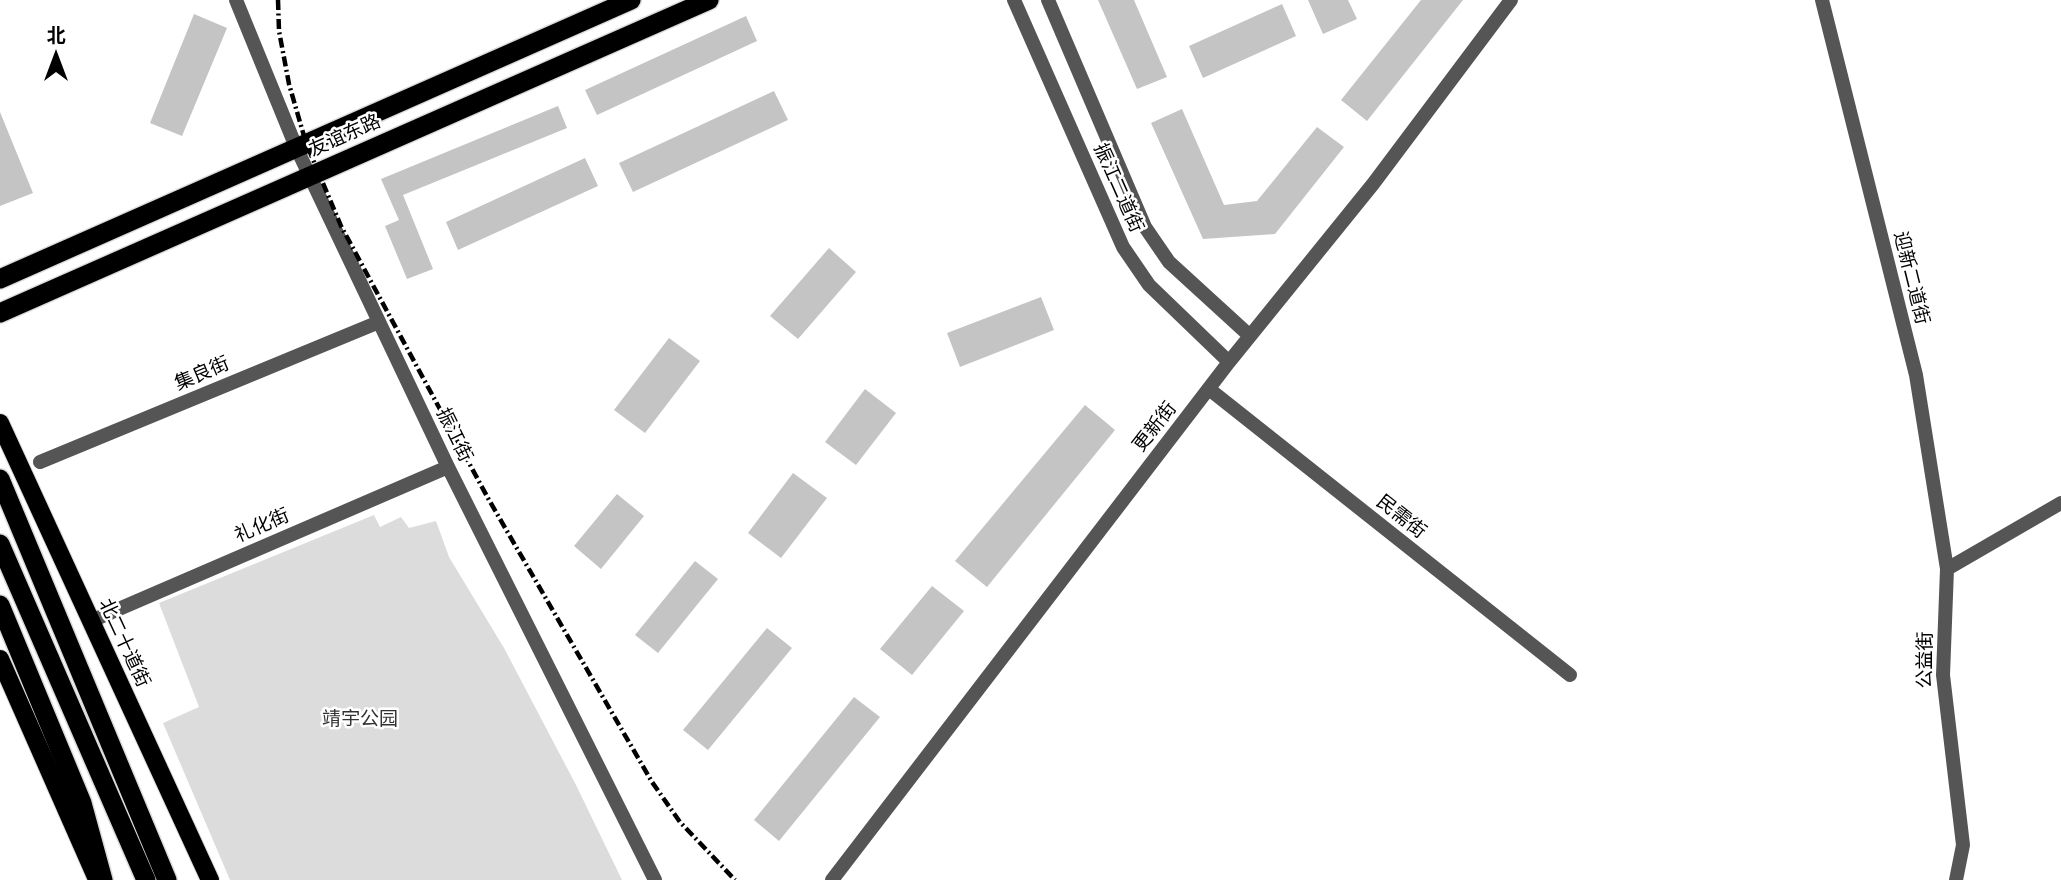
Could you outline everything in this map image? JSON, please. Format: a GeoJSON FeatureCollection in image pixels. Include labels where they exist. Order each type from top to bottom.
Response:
{"type":"FeatureCollection","features":[{"type":"Feature","properties":{"kind":"highway","name":"友谊东路"},"geometry":{"type":"LineString","coordinates":[[0,279],[631,0]]}},
{"type":"Feature","properties":{"kind":"highway","name":"友谊东路"},"geometry":{"type":"LineString","coordinates":[[0,313],[709,0]]}},
{"type":"Feature","properties":{"kind":"highway"},"geometry":{"type":"LineString","coordinates":[[0,479],[167,880]]}},
{"type":"Feature","properties":{"kind":"highway"},"geometry":{"type":"LineString","coordinates":[[0,544],[146,880]]}},
{"type":"Feature","properties":{"kind":"highway"},"geometry":{"type":"LineString","coordinates":[[0,605],[82,803],[101,880]]}},
{"type":"Feature","properties":{"kind":"main road","name":"北二十道街"},"geometry":{"type":"LineString","coordinates":[[0,423],[210,880]]}},
{"type":"Feature","properties":{"kind":"main road"},"geometry":{"type":"LineString","coordinates":[[0,659],[101,880]]}},
{"type":"Feature","properties":{"kind":"main road"},"geometry":{"type":"LineString","coordinates":[[144,828],[177,880]]}},
{"type":"Feature","properties":{"kind":"street","name":"振江街"},"geometry":{"type":"LineString","coordinates":[[236,0],[309,176],[448,467],[654,880]]}},
{"type":"Feature","properties":{"kind":"street","name":"振江二道街"},"geometry":{"type":"LineString","coordinates":[[1014,0],[1123,247],[1149,285],[1229,362]]}},
{"type":"Feature","properties":{"kind":"street","name":"振江二道街"},"geometry":{"type":"LineString","coordinates":[[1048,0],[1145,227],[1169,262],[1250,336]]}},
{"type":"Feature","properties":{"kind":"street","name":"更新街"},"geometry":{"type":"LineString","coordinates":[[832,880],[1229,362],[1373,184],[1511,0]]}},
{"type":"Feature","properties":{"kind":"street","name":"迎新二道街"},"geometry":{"type":"LineString","coordinates":[[1822,0],[1916,375],[1947,569]]}},
{"type":"Feature","properties":{"kind":"street","name":"集良街"},"geometry":{"type":"LineString","coordinates":[[40,462],[379,322]]}},
{"type":"Feature","properties":{"kind":"street","name":"民需街"},"geometry":{"type":"LineString","coordinates":[[1209,389],[1570,675]]}},
{"type":"Feature","properties":{"kind":"street","name":"礼化街"},"geometry":{"type":"LineString","coordinates":[[91,621],[448,467]]}},
{"type":"Feature","properties":{"kind":"street"},"geometry":{"type":"LineString","coordinates":[[1947,569],[2061,503]]}},
{"type":"Feature","properties":{"kind":"street","name":"公益街"},"geometry":{"type":"LineString","coordinates":[[1947,569],[1943,675],[1963,845],[1956,880]]}},
{"type":"Feature","properties":{"kind":"green space","name":"靖宇公园"},"geometry":{"type":"Polygon","coordinates":[[[374,515],[380,527],[401,517],[409,528],[436,521],[449,557],[504,648],[622,880],[230,880],[163,723],[199,707],[159,603],[374,515]]]}},
{"type":"Feature","properties":{"kind":"building"},"geometry":{"type":"Polygon","coordinates":[[[1098,0],[1134,0],[1167,77],[1137,89],[1098,0]]]}},
{"type":"Feature","properties":{"kind":"building"},"geometry":{"type":"Polygon","coordinates":[[[1308,0],[1348,0],[1357,19],[1323,34],[1308,0]]]}},
{"type":"Feature","properties":{"kind":"building"},"geometry":{"type":"Polygon","coordinates":[[[1421,0],[1463,0],[1367,121],[1341,100],[1421,0]]]}},
{"type":"Feature","properties":{"kind":"building"},"geometry":{"type":"Polygon","coordinates":[[[1282,4],[1296,36],[1203,78],[1189,46],[1282,4]]]}},
{"type":"Feature","properties":{"kind":"building"},"geometry":{"type":"Polygon","coordinates":[[[194,14],[227,28],[182,136],[150,123],[194,14]]]}},
{"type":"Feature","properties":{"kind":"building"},"geometry":{"type":"Polygon","coordinates":[[[746,16],[757,41],[597,115],[585,90],[746,16]]]}},
{"type":"Feature","properties":{"kind":"building"},"geometry":{"type":"Polygon","coordinates":[[[774,91],[788,120],[633,192],[619,163],[774,91]]]}},
{"type":"Feature","properties":{"kind":"building"},"geometry":{"type":"Polygon","coordinates":[[[558,106],[567,128],[403,195],[433,269],[407,279],[385,226],[399,220],[381,179],[558,106]]]}},
{"type":"Feature","properties":{"kind":"building"},"geometry":{"type":"Polygon","coordinates":[[[1182,109],[1224,205],[1257,201],[1317,127],[1344,147],[1275,234],[1203,239],[1151,123],[1182,109]]]}},
{"type":"Feature","properties":{"kind":"building"},"geometry":{"type":"Polygon","coordinates":[[[0,112],[33,193],[0,206],[0,112]]]}},
{"type":"Feature","properties":{"kind":"building"},"geometry":{"type":"Polygon","coordinates":[[[585,158],[598,186],[458,250],[446,222],[585,158]]]}},
{"type":"Feature","properties":{"kind":"building"},"geometry":{"type":"Polygon","coordinates":[[[829,248],[856,272],[798,339],[770,316],[829,248]]]}},
{"type":"Feature","properties":{"kind":"building"},"geometry":{"type":"Polygon","coordinates":[[[1041,297],[1054,330],[960,367],[947,333],[1041,297]]]}},
{"type":"Feature","properties":{"kind":"building"},"geometry":{"type":"Polygon","coordinates":[[[669,338],[700,361],[645,433],[614,410],[669,338]]]}},
{"type":"Feature","properties":{"kind":"building"},"geometry":{"type":"Polygon","coordinates":[[[865,389],[896,413],[856,465],[825,442],[865,389]]]}},
{"type":"Feature","properties":{"kind":"building"},"geometry":{"type":"Polygon","coordinates":[[[1085,405],[1115,430],[987,587],[955,561],[1085,405]]]}},
{"type":"Feature","properties":{"kind":"building"},"geometry":{"type":"Polygon","coordinates":[[[793,473],[827,498],[781,558],[748,533],[793,473]]]}},
{"type":"Feature","properties":{"kind":"building"},"geometry":{"type":"Polygon","coordinates":[[[617,494],[644,516],[601,569],[574,546],[617,494]]]}},
{"type":"Feature","properties":{"kind":"building"},"geometry":{"type":"Polygon","coordinates":[[[695,561],[718,579],[658,653],[635,635],[695,561]]]}},
{"type":"Feature","properties":{"kind":"building"},"geometry":{"type":"Polygon","coordinates":[[[932,586],[964,611],[912,675],[880,649],[932,586]]]}},
{"type":"Feature","properties":{"kind":"building"},"geometry":{"type":"Polygon","coordinates":[[[767,628],[792,648],[708,750],[683,730],[767,628]]]}},
{"type":"Feature","properties":{"kind":"building"},"geometry":{"type":"Polygon","coordinates":[[[854,697],[880,717],[779,841],[754,820],[854,697]]]}},
{"type":"Feature","properties":{"kind":"railway"},"geometry":{"type":"LineString","coordinates":[[278,0],[279,31],[289,84],[306,143],[341,226],[489,500],[652,782],[680,822],[735,880]]}}]}
